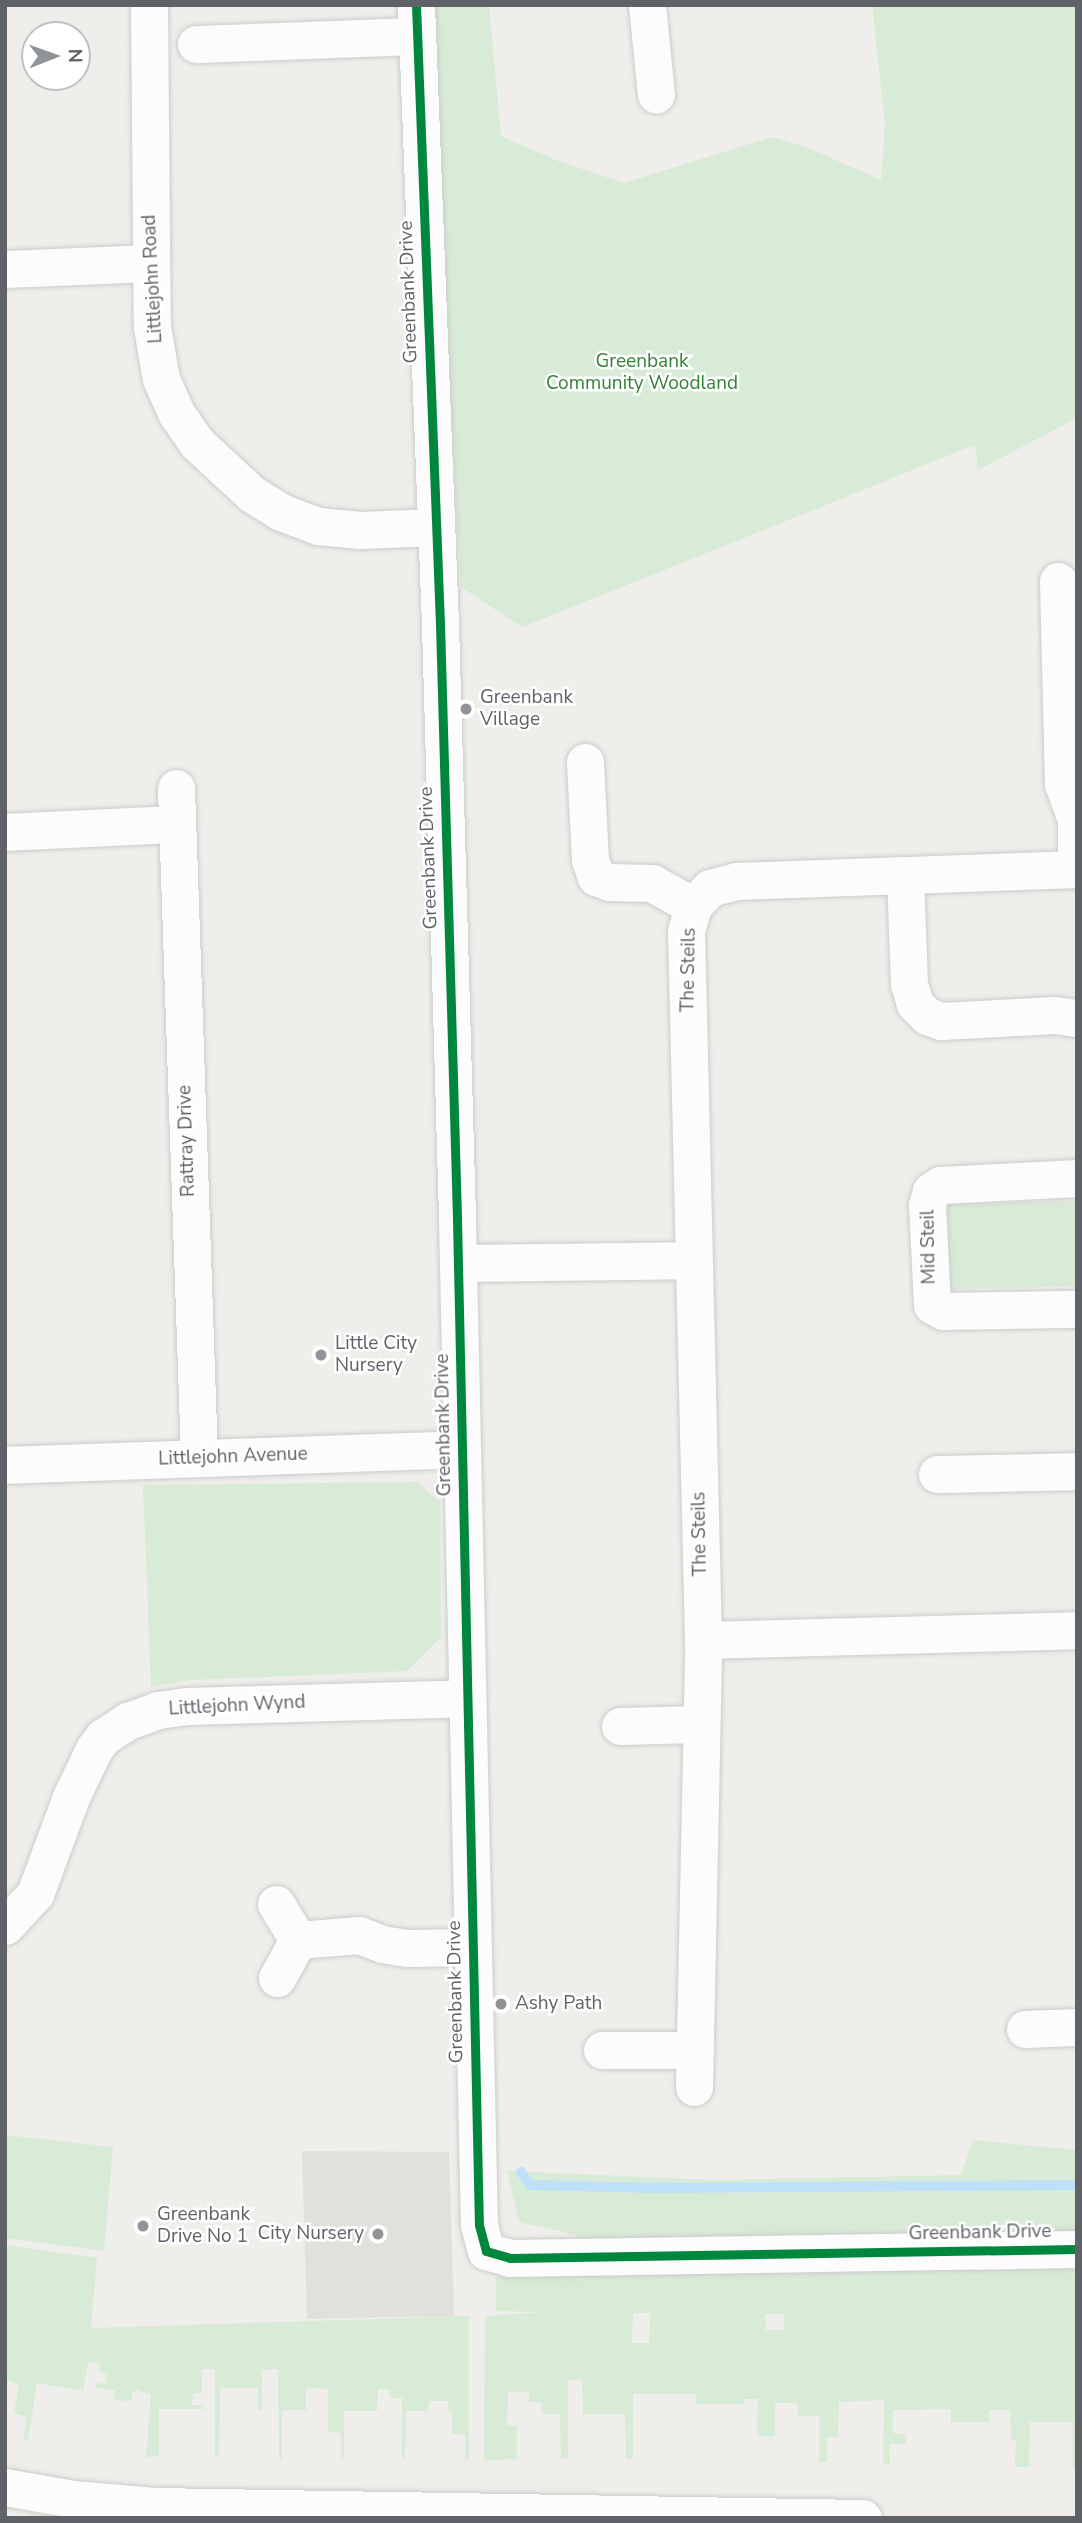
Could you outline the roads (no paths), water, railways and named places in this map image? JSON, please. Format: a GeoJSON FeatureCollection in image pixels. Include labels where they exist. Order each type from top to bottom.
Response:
{"type":"FeatureCollection","features":[{"type":"Feature","properties":{"kind":"street","name":"Littlejohn Road"},"geometry":{"type":"LineString","coordinates":[[149,5],[152,327],[162,379],[176,413],[197,443],[252,494],[271,506],[318,526],[361,530],[436,527]]}},
{"type":"Feature","properties":{"kind":"street"},"geometry":{"type":"LineString","coordinates":[[647,5],[656,94]]}},
{"type":"Feature","properties":{"kind":"street","name":"Greenbank Drive"},"geometry":{"type":"LineString","coordinates":[[196,44],[416,21],[436,527],[458,1263],[479,2225],[486,2251],[510,2258],[1077,2249]]}},
{"type":"Feature","properties":{"kind":"street"},"geometry":{"type":"LineString","coordinates":[[5,269],[150,263]]}},
{"type":"Feature","properties":{"kind":"street"},"geometry":{"type":"LineString","coordinates":[[1058,581],[1063,784],[1076,819],[1077,869]]}},
{"type":"Feature","properties":{"kind":"street"},"geometry":{"type":"LineString","coordinates":[[585,762],[590,860],[596,877],[610,882],[652,883],[692,906]]}},
{"type":"Feature","properties":{"kind":"street","name":"Rattray Drive"},"geometry":{"type":"LineString","coordinates":[[5,832],[177,806],[199,1458]]}},
{"type":"Feature","properties":{"kind":"street","name":"The Steils"},"geometry":{"type":"LineString","coordinates":[[694,2087],[703,1640],[686,931],[692,906],[710,888],[736,881],[1077,869]]}},
{"type":"Feature","properties":{"kind":"street"},"geometry":{"type":"LineString","coordinates":[[905,875],[909,984],[915,1004],[927,1016],[941,1021],[1055,1015],[1077,1018]]}},
{"type":"Feature","properties":{"kind":"street","name":"Mid Steil"},"geometry":{"type":"LineString","coordinates":[[1077,1178],[940,1185],[931,1192],[927,1205],[932,1305],[943,1311],[1077,1309]]}},
{"type":"Feature","properties":{"kind":"street"},"geometry":{"type":"LineString","coordinates":[[458,1263],[694,1260]]}},
{"type":"Feature","properties":{"kind":"street","name":"Littlejohn Avenue"},"geometry":{"type":"LineString","coordinates":[[5,1465],[461,1449]]}},
{"type":"Feature","properties":{"kind":"street"},"geometry":{"type":"LineString","coordinates":[[937,1474],[1077,1471]]}},
{"type":"Feature","properties":{"kind":"street"},"geometry":{"type":"LineString","coordinates":[[703,1640],[1077,1630]]}},
{"type":"Feature","properties":{"kind":"street","name":"Littlejohn Wynd"},"geometry":{"type":"LineString","coordinates":[[5,1926],[35,1894],[71,1797],[94,1749],[103,1737],[128,1721],[158,1710],[187,1706],[467,1698]]}},
{"type":"Feature","properties":{"kind":"street"},"geometry":{"type":"LineString","coordinates":[[620,1726],[701,1724]]}},
{"type":"Feature","properties":{"kind":"street"},"geometry":{"type":"LineString","coordinates":[[276,1904],[298,1940]]}},
{"type":"Feature","properties":{"kind":"street"},"geometry":{"type":"LineString","coordinates":[[298,1940],[359,1935],[382,1944],[407,1948],[472,1947]]}},
{"type":"Feature","properties":{"kind":"street"},"geometry":{"type":"LineString","coordinates":[[277,1978],[298,1940]]}},
{"type":"Feature","properties":{"kind":"street"},"geometry":{"type":"LineString","coordinates":[[1025,2029],[1077,2027]]}},
{"type":"Feature","properties":{"kind":"street"},"geometry":{"type":"LineString","coordinates":[[602,2050],[695,2050]]}},
{"type":"Feature","properties":{"kind":"street"},"geometry":{"type":"LineString","coordinates":[[5,2487],[72,2508],[155,2506],[863,2518]]}},
{"type":"Feature","properties":{"kind":"waterway"},"geometry":{"type":"LineString","coordinates":[[521,2172],[530,2185],[653,2188],[1077,2185]]}},
{"type":"Feature","properties":{"kind":"place","name":"Greenbank Village"},"geometry":{"type":"Point","coordinates":[466,709]}},
{"type":"Feature","properties":{"kind":"place","name":"Little City Nursery"},"geometry":{"type":"Point","coordinates":[321,1355]}},
{"type":"Feature","properties":{"kind":"place","name":"Ashy Path"},"geometry":{"type":"Point","coordinates":[501,2004]}},
{"type":"Feature","properties":{"kind":"place","name":"Greenbank Drive No 1"},"geometry":{"type":"Point","coordinates":[143,2226]}},
{"type":"Feature","properties":{"kind":"place","name":"City Nursery"},"geometry":{"type":"Point","coordinates":[378,2234]}},
{"type":"Feature","properties":{"kind":"park label","name":"Greenbank Community Woodland"},"geometry":{"type":"Point","coordinates":[642,373]}}]}
